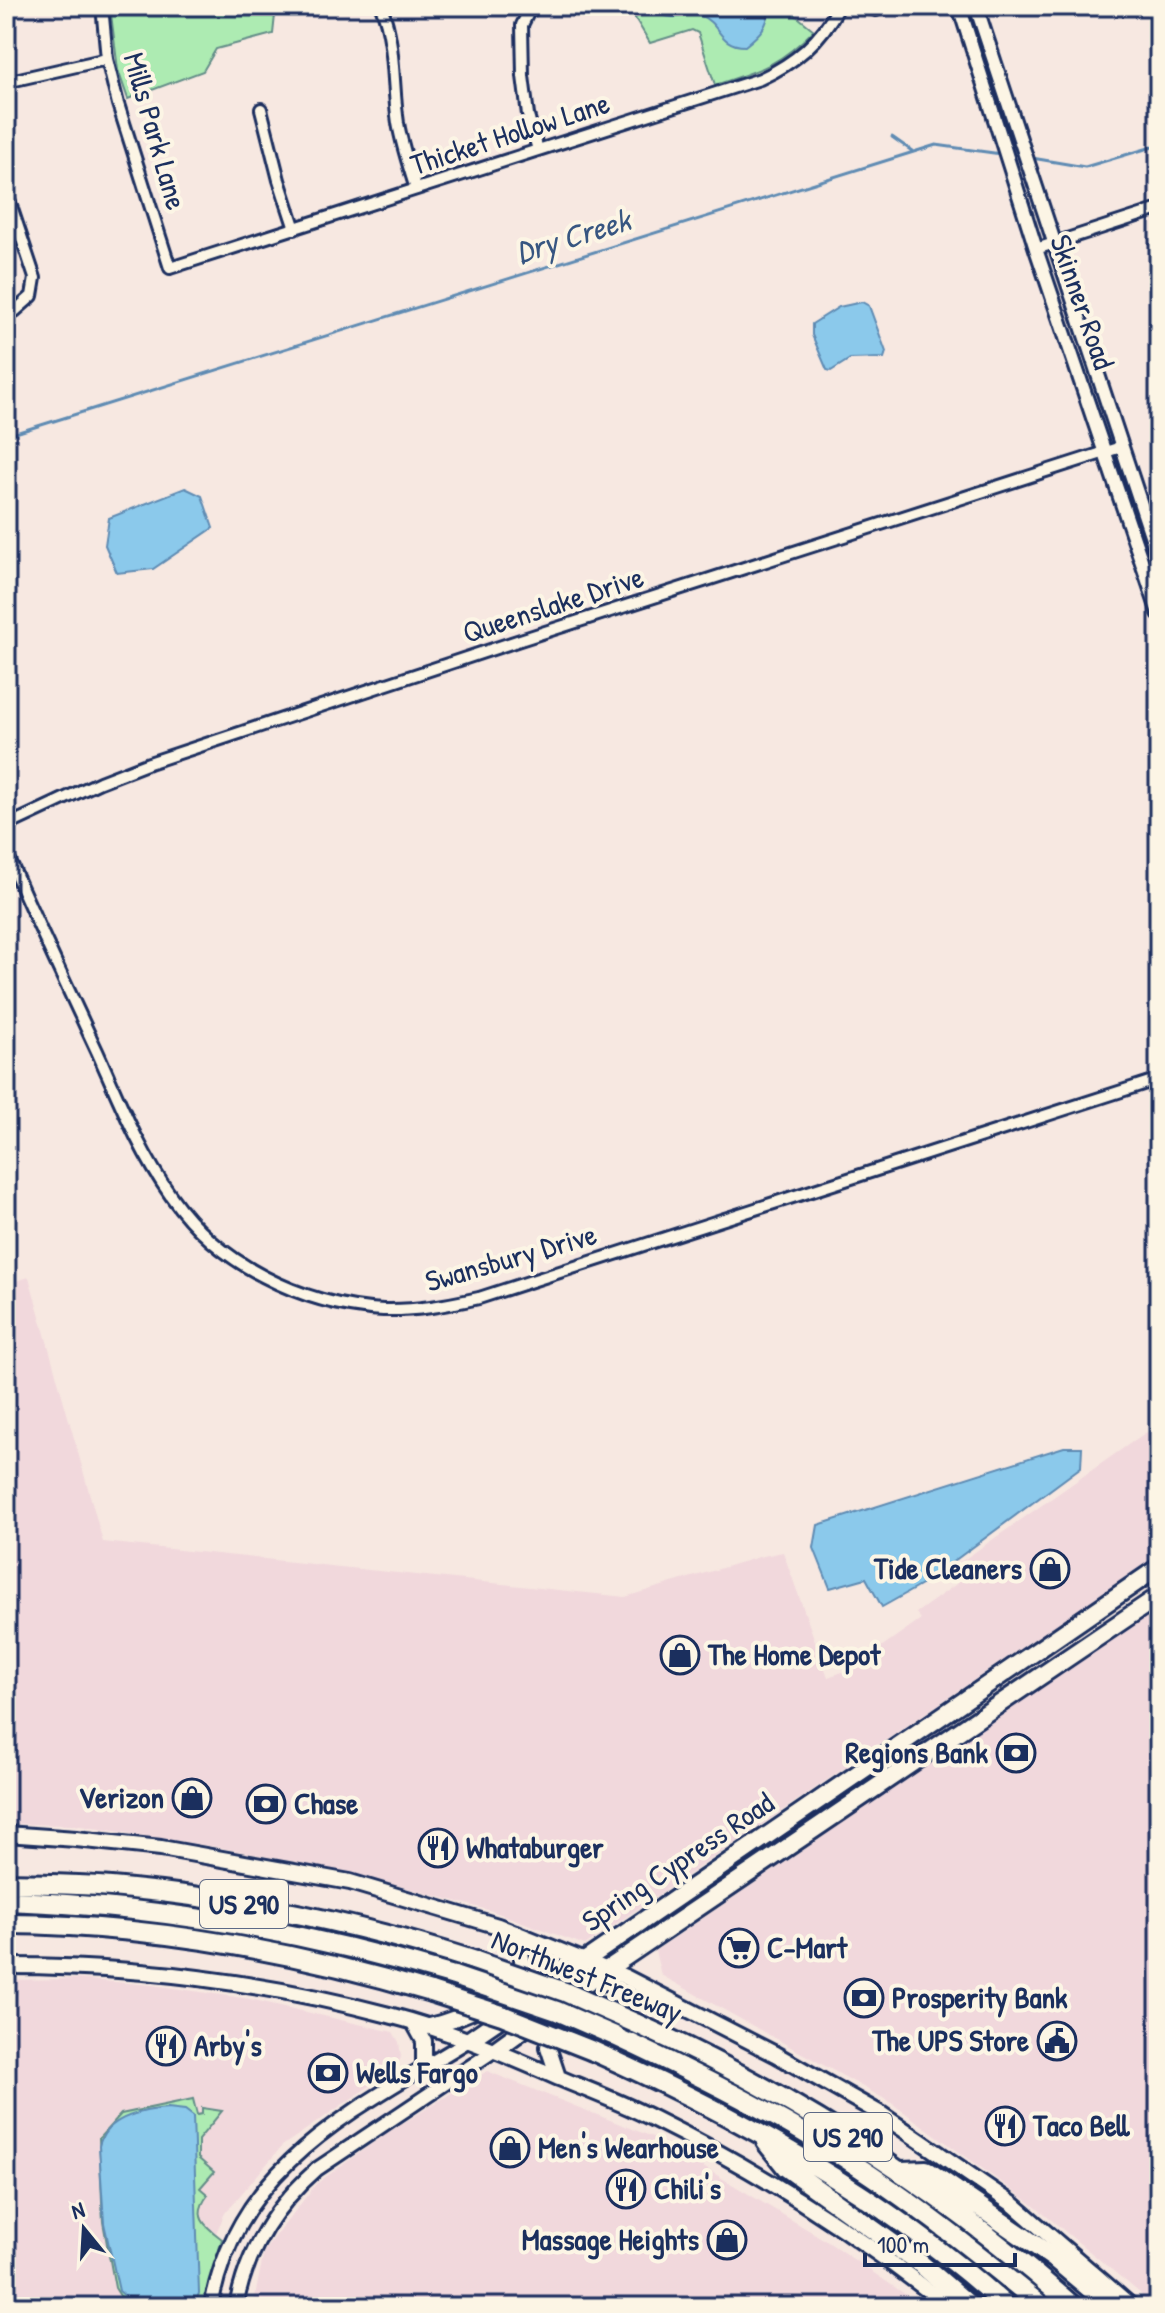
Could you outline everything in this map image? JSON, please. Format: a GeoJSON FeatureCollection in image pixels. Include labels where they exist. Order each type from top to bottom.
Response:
{"type":"FeatureCollection","features":[{"type":"Feature","properties":{"kind":"highway","name":"Northwest Freeway"},"geometry":{"type":"LineString","coordinates":[[6,1883],[127,1888],[236,1903],[353,1927],[476,1961],[557,1989],[635,2023],[763,2086],[902,2171],[975,2225],[1074,2307]]}},
{"type":"Feature","properties":{"kind":"highway"},"geometry":{"type":"LineString","coordinates":[[6,1901],[114,1907],[230,1922],[387,1956],[557,2011],[709,2080],[818,2141],[949,2230],[1043,2307]]}},
{"type":"Feature","properties":{"kind":"highway","name":"US 290"},"geometry":{"type":"LineString","coordinates":[[6,1924],[105,1929],[191,1939],[292,1957],[431,1992],[502,2015],[678,2089],[759,2134],[863,2197],[945,2256],[1007,2307]]}},
{"type":"Feature","properties":{"kind":"highway"},"geometry":{"type":"LineString","coordinates":[[759,2134],[786,2167],[921,2264],[971,2307]]}},
{"type":"Feature","properties":{"kind":"highway"},"geometry":{"type":"LineString","coordinates":[[902,2171],[926,2170],[1054,2258],[1112,2307]]}},
{"type":"Feature","properties":{"kind":"main road","name":"Spring Cypress Road"},"geometry":{"type":"LineString","coordinates":[[469,2040],[1159,1567]]}},
{"type":"Feature","properties":{"kind":"main road","name":"Spring Cypress Road"},"geometry":{"type":"LineString","coordinates":[[495,2050],[606,1970],[1159,1596]]}},
{"type":"Feature","properties":{"kind":"main road"},"geometry":{"type":"LineString","coordinates":[[1045,1646],[1059,1664]]}},
{"type":"Feature","properties":{"kind":"main road"},"geometry":{"type":"LineString","coordinates":[[842,1785],[856,1802]]}},
{"type":"Feature","properties":{"kind":"main road"},"geometry":{"type":"LineString","coordinates":[[6,1834],[161,1848],[350,1882],[430,1903],[517,1933],[606,1970],[775,2054],[881,2114],[1014,2205],[1132,2307]]}},
{"type":"Feature","properties":{"kind":"main road"},"geometry":{"type":"LineString","coordinates":[[420,2025],[456,2019],[489,2002],[514,1982],[522,1963],[517,1933]]}},
{"type":"Feature","properties":{"kind":"main road"},"geometry":{"type":"LineString","coordinates":[[6,1966],[144,1970],[260,1986],[392,2015],[469,2040],[651,2117],[804,2202],[949,2307]]}},
{"type":"Feature","properties":{"kind":"main road"},"geometry":{"type":"LineString","coordinates":[[558,2077],[548,2047],[553,2036],[607,1999],[664,1999]]}},
{"type":"Feature","properties":{"kind":"main road"},"geometry":{"type":"LineString","coordinates":[[420,2025],[425,2047],[424,2068]]}},
{"type":"Feature","properties":{"kind":"street","name":"Mills Park Lane"},"geometry":{"type":"LineString","coordinates":[[102,6],[107,59],[118,104],[170,268]]}},
{"type":"Feature","properties":{"kind":"street"},"geometry":{"type":"LineString","coordinates":[[381,6],[392,47],[403,150],[416,189]]}},
{"type":"Feature","properties":{"kind":"street"},"geometry":{"type":"LineString","coordinates":[[536,6],[522,25],[523,76],[528,115],[538,150]]}},
{"type":"Feature","properties":{"kind":"street","name":"Thicket Hollow Lane"},"geometry":{"type":"LineString","coordinates":[[170,268],[777,71],[816,41],[839,6]]}},
{"type":"Feature","properties":{"kind":"street"},"geometry":{"type":"LineString","coordinates":[[865,6],[876,10]]}},
{"type":"Feature","properties":{"kind":"street","name":"Skinner Road"},"geometry":{"type":"LineString","coordinates":[[959,6],[1009,168],[1159,613]]}},
{"type":"Feature","properties":{"kind":"street","name":"Skinner Road"},"geometry":{"type":"LineString","coordinates":[[976,6],[1159,559]]}},
{"type":"Feature","properties":{"kind":"street"},"geometry":{"type":"LineString","coordinates":[[6,82],[107,59]]}},
{"type":"Feature","properties":{"kind":"street"},"geometry":{"type":"LineString","coordinates":[[261,109],[295,229]]}},
{"type":"Feature","properties":{"kind":"street"},"geometry":{"type":"LineString","coordinates":[[6,191],[35,278],[32,296],[15,311],[6,314]]}},
{"type":"Feature","properties":{"kind":"street"},"geometry":{"type":"LineString","coordinates":[[1036,249],[1159,209]]}},
{"type":"Feature","properties":{"kind":"street","name":"Queenslake Drive"},"geometry":{"type":"LineString","coordinates":[[6,826],[149,763],[1121,447]]}},
{"type":"Feature","properties":{"kind":"street","name":"Swansbury Drive"},"geometry":{"type":"LineString","coordinates":[[6,852],[123,1109],[146,1157],[170,1195],[205,1236],[244,1265],[281,1285],[348,1305],[405,1310],[479,1298],[1159,1079]]}},
{"type":"Feature","properties":{"kind":"street","name":"Spring Cypress Road"},"geometry":{"type":"LineString","coordinates":[[211,2307],[219,2267],[241,2221],[265,2185],[303,2149],[345,2117],[469,2040]]}},
{"type":"Feature","properties":{"kind":"street","name":"Spring Cypress Road"},"geometry":{"type":"LineString","coordinates":[[236,2307],[243,2275],[263,2234],[285,2201],[317,2169],[495,2050]]}},
{"type":"Feature","properties":{"kind":"street"},"geometry":{"type":"LineString","coordinates":[[303,2149],[317,2169]]}},
{"type":"Feature","properties":{"kind":"shaded area"},"geometry":{"type":"Polygon","coordinates":[[[29,1277],[103,1542],[625,1597],[783,1552],[828,1677],[848,1670],[921,1619],[916,1613],[962,1580],[955,1566],[1145,1433],[1159,1428],[1159,1554],[585,1945],[492,1911],[347,1872],[216,1847],[74,1825],[6,1824],[6,1284],[29,1277]]]}},
{"type":"Feature","properties":{"kind":"shaded area"},"geometry":{"type":"Polygon","coordinates":[[[1159,1608],[1159,2307],[1149,2307],[1140,2293],[1033,2205],[890,2102],[661,1975],[655,1951],[1159,1608]]]}},
{"type":"Feature","properties":{"kind":"shaded area"},"geometry":{"type":"Polygon","coordinates":[[[77,1979],[152,1985],[250,1999],[393,2032],[399,2042],[401,2057],[396,2068],[282,2146],[225,2213],[213,2240],[197,2307],[6,2307],[6,1980],[77,1979]]]}},
{"type":"Feature","properties":{"kind":"shaded area"},"geometry":{"type":"Polygon","coordinates":[[[487,2071],[655,2138],[825,2240],[924,2307],[253,2307],[264,2251],[316,2184],[384,2135],[487,2071]]]}},
{"type":"Feature","properties":{"kind":"green space"},"geometry":{"type":"Polygon","coordinates":[[[110,6],[276,6],[273,34],[216,49],[203,71],[128,99],[118,70],[110,6]]]}},
{"type":"Feature","properties":{"kind":"green space"},"geometry":{"type":"Polygon","coordinates":[[[605,6],[784,6],[814,30],[780,59],[715,85],[698,33],[692,30],[650,43],[632,13],[605,6]]]}},
{"type":"Feature","properties":{"kind":"green space"},"geometry":{"type":"Polygon","coordinates":[[[193,2099],[197,2115],[202,2114],[202,2108],[222,2111],[198,2140],[198,2158],[214,2172],[200,2188],[208,2195],[201,2215],[206,2226],[222,2239],[207,2293],[203,2301],[193,2306],[128,2300],[120,2296],[115,2288],[103,2222],[99,2138],[121,2114],[193,2099]]]}},
{"type":"Feature","properties":{"kind":"water"},"geometry":{"type":"Polygon","coordinates":[[[642,6],[768,6],[768,18],[763,29],[745,46],[724,38],[712,23],[699,15],[669,17],[642,6]]]}},
{"type":"Feature","properties":{"kind":"water"},"geometry":{"type":"Polygon","coordinates":[[[862,302],[869,306],[886,352],[884,358],[850,359],[831,371],[827,370],[812,335],[812,324],[839,307],[862,302]]]}},
{"type":"Feature","properties":{"kind":"water"},"geometry":{"type":"Polygon","coordinates":[[[185,488],[202,496],[213,528],[153,569],[117,573],[105,545],[109,518],[185,488]]]}},
{"type":"Feature","properties":{"kind":"water"},"geometry":{"type":"Polygon","coordinates":[[[1064,1447],[1082,1447],[1081,1467],[923,1584],[882,1607],[866,1578],[830,1588],[814,1548],[818,1525],[1064,1447]]]}},
{"type":"Feature","properties":{"kind":"water"},"geometry":{"type":"Polygon","coordinates":[[[168,2108],[185,2110],[193,2116],[199,2293],[197,2299],[189,2304],[126,2297],[119,2291],[104,2223],[99,2146],[103,2136],[109,2128],[127,2117],[168,2108]]]}},
{"type":"Feature","properties":{"kind":"waterway"},"geometry":{"type":"LineString","coordinates":[[892,137],[912,151]]}},
{"type":"Feature","properties":{"kind":"waterway","name":"Dry Creek"},"geometry":{"type":"LineString","coordinates":[[6,436],[936,145],[1001,154]]}},
{"type":"Feature","properties":{"kind":"waterway","name":"Dry Creek"},"geometry":{"type":"LineString","coordinates":[[1032,158],[1085,167],[1159,145]]}},
{"type":"Feature","properties":{"kind":"place","name":"Tide Cleaners"},"geometry":{"type":"Point","coordinates":[1050,1569]}},
{"type":"Feature","properties":{"kind":"place","name":"The Home Depot"},"geometry":{"type":"Point","coordinates":[680,1655]}},
{"type":"Feature","properties":{"kind":"place","name":"Regions Bank"},"geometry":{"type":"Point","coordinates":[1016,1753]}},
{"type":"Feature","properties":{"kind":"place","name":"Verizon"},"geometry":{"type":"Point","coordinates":[192,1798]}},
{"type":"Feature","properties":{"kind":"place","name":"Chase"},"geometry":{"type":"Point","coordinates":[266,1804]}},
{"type":"Feature","properties":{"kind":"place","name":"Whataburger"},"geometry":{"type":"Point","coordinates":[438,1848]}},
{"type":"Feature","properties":{"kind":"place","name":"C-Mart"},"geometry":{"type":"Point","coordinates":[739,1948]}},
{"type":"Feature","properties":{"kind":"place","name":"Prosperity Bank"},"geometry":{"type":"Point","coordinates":[864,1998]}},
{"type":"Feature","properties":{"kind":"place","name":"The UPS Store"},"geometry":{"type":"Point","coordinates":[1057,2041]}},
{"type":"Feature","properties":{"kind":"place","name":"Arby's"},"geometry":{"type":"Point","coordinates":[166,2046]}},
{"type":"Feature","properties":{"kind":"place","name":"Wells Fargo"},"geometry":{"type":"Point","coordinates":[328,2073]}},
{"type":"Feature","properties":{"kind":"place","name":"Taco Bell"},"geometry":{"type":"Point","coordinates":[1005,2126]}},
{"type":"Feature","properties":{"kind":"place","name":"Men's Wearhouse"},"geometry":{"type":"Point","coordinates":[510,2148]}},
{"type":"Feature","properties":{"kind":"place","name":"Chili's"},"geometry":{"type":"Point","coordinates":[626,2189]}},
{"type":"Feature","properties":{"kind":"place","name":"Massage Heights"},"geometry":{"type":"Point","coordinates":[727,2240]}}]}
